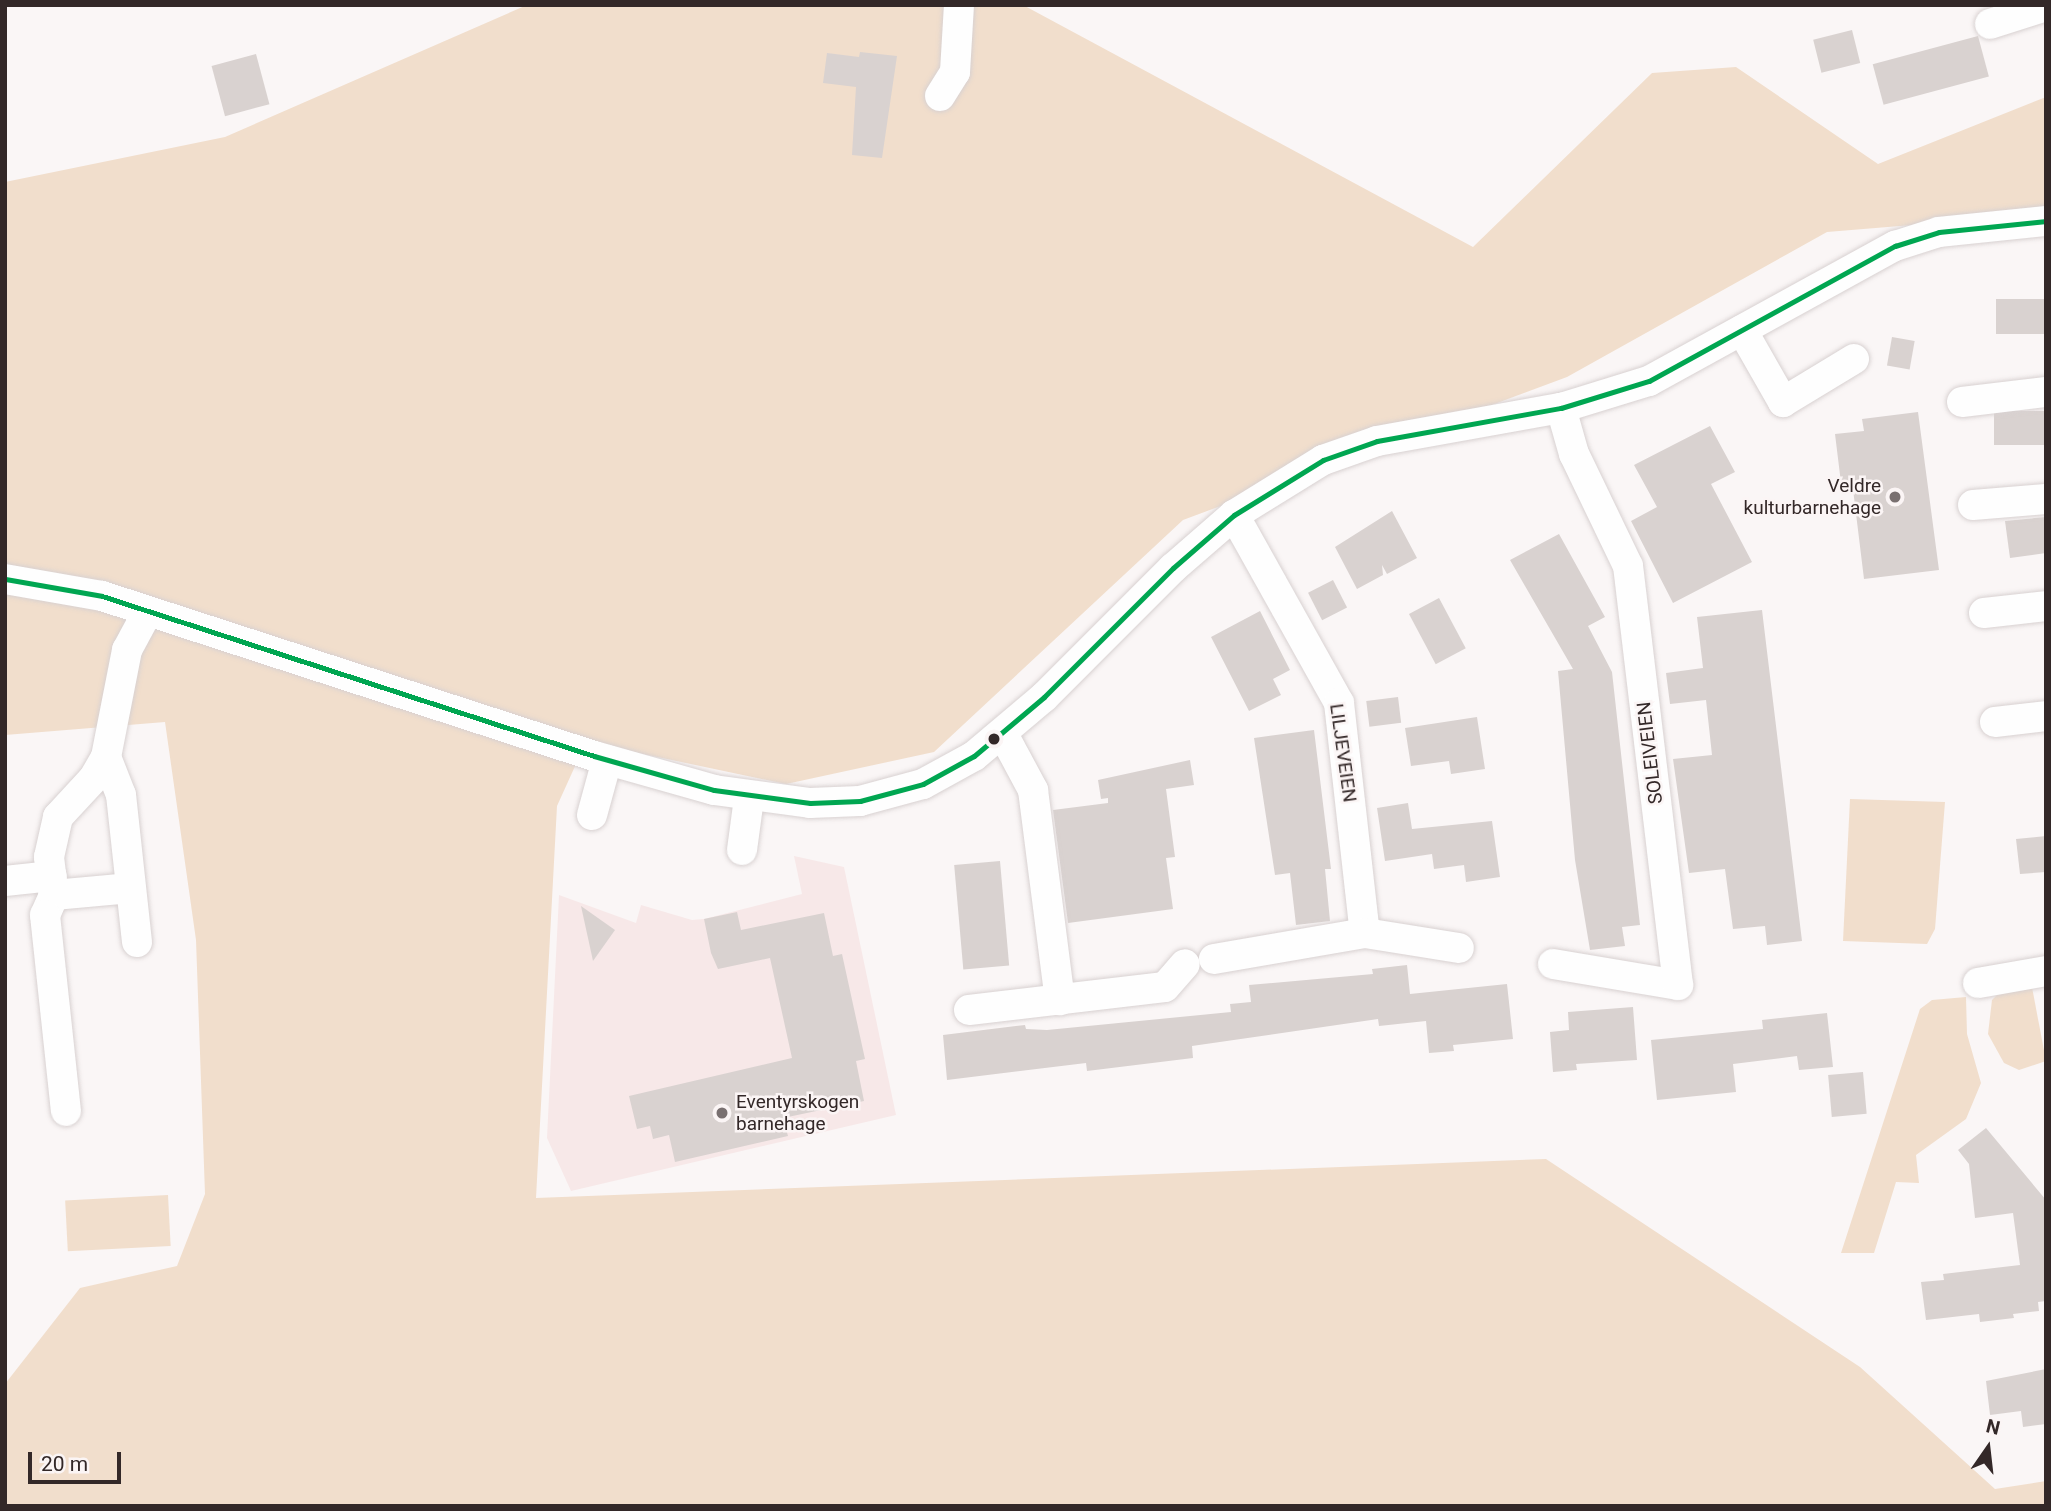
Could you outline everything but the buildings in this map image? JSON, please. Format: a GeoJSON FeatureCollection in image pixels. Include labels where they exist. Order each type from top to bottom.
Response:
{"type":"FeatureCollection","features":[{"type":"Feature","properties":{"kind":"street"},"geometry":{"type":"LineString","coordinates":[[940,96],[955,72],[959,5]]}},
{"type":"Feature","properties":{"kind":"street"},"geometry":{"type":"LineString","coordinates":[[1990,24],[2046,6]]}},
{"type":"Feature","properties":{"kind":"street"},"geometry":{"type":"LineString","coordinates":[[5,579],[102,596],[607,760],[749,798],[810,803],[860,801],[923,784],[1003,734],[1234,515],[1323,460],[1377,441],[1561,408],[1648,381],[1895,246],[1939,232],[2046,221]]}},
{"type":"Feature","properties":{"kind":"street"},"geometry":{"type":"LineString","coordinates":[[1742,330],[1783,402],[1854,359]]}},
{"type":"Feature","properties":{"kind":"street"},"geometry":{"type":"LineString","coordinates":[[1962,402],[2046,392]]}},
{"type":"Feature","properties":{"kind":"street","name":"SOLEIVEIEN"},"geometry":{"type":"LineString","coordinates":[[1553,964],[1678,985],[1628,566],[1574,454],[1561,408]]}},
{"type":"Feature","properties":{"kind":"street"},"geometry":{"type":"LineString","coordinates":[[1973,505],[2046,499]]}},
{"type":"Feature","properties":{"kind":"street","name":"LILJEVEIEN"},"geometry":{"type":"LineString","coordinates":[[1234,515],[1339,703],[1365,933]]}},
{"type":"Feature","properties":{"kind":"street"},"geometry":{"type":"LineString","coordinates":[[1984,613],[2046,606]]}},
{"type":"Feature","properties":{"kind":"street"},"geometry":{"type":"LineString","coordinates":[[66,1111],[45,915],[53,886],[49,857],[58,817],[94,778],[106,757],[127,650],[148,611]]}},
{"type":"Feature","properties":{"kind":"street"},"geometry":{"type":"LineString","coordinates":[[1995,722],[2046,716]]}},
{"type":"Feature","properties":{"kind":"street"},"geometry":{"type":"LineString","coordinates":[[1003,734],[1032,790],[1060,1000]]}},
{"type":"Feature","properties":{"kind":"street"},"geometry":{"type":"LineString","coordinates":[[106,757],[121,795],[137,942]]}},
{"type":"Feature","properties":{"kind":"street"},"geometry":{"type":"LineString","coordinates":[[592,815],[607,760]]}},
{"type":"Feature","properties":{"kind":"street"},"geometry":{"type":"LineString","coordinates":[[742,850],[749,798]]}},
{"type":"Feature","properties":{"kind":"street"},"geometry":{"type":"LineString","coordinates":[[5,881],[53,886],[131,888]]}},
{"type":"Feature","properties":{"kind":"street"},"geometry":{"type":"LineString","coordinates":[[1214,959],[1365,933],[1459,948]]}},
{"type":"Feature","properties":{"kind":"street"},"geometry":{"type":"LineString","coordinates":[[969,1010],[1165,987],[1185,964]]}},
{"type":"Feature","properties":{"kind":"street"},"geometry":{"type":"LineString","coordinates":[[1978,983],[2046,971]]}},
{"type":"Feature","properties":{"kind":"shaded area"},"geometry":{"type":"Polygon","coordinates":[[[527,5],[1023,5],[1473,247],[1652,73],[1736,67],[1878,164],[2046,97],[2046,214],[1827,232],[1567,377],[1183,520],[934,752],[786,784],[586,742],[557,806],[536,1198],[1546,1159],[1860,1367],[1995,1489],[2046,1481],[2046,1506],[5,1506],[5,1384],[80,1288],[177,1266],[205,1194],[196,940],[165,722],[5,735],[5,182],[225,137],[527,5]]]}},
{"type":"Feature","properties":{"kind":"shaded area"},"geometry":{"type":"Polygon","coordinates":[[[1850,799],[1945,802],[1935,929],[1927,944],[1843,941],[1850,799]]]}},
{"type":"Feature","properties":{"kind":"shaded area"},"geometry":{"type":"Polygon","coordinates":[[[794,856],[844,867],[896,1115],[571,1191],[547,1138],[559,895],[636,923],[641,905],[692,920],[704,919],[802,894],[794,856]]]}},
{"type":"Feature","properties":{"kind":"shaded area"},"geometry":{"type":"Polygon","coordinates":[[[2031,982],[2046,1061],[2019,1070],[2004,1063],[1988,1034],[1992,1000],[2004,988],[2031,982]]]}},
{"type":"Feature","properties":{"kind":"shaded area"},"geometry":{"type":"Polygon","coordinates":[[[1966,997],[1967,1034],[1981,1083],[1966,1119],[1916,1155],[1919,1183],[1896,1182],[1874,1253],[1841,1253],[1920,1009],[1932,1000],[1966,997]]]}},
{"type":"Feature","properties":{"kind":"shaded area"},"geometry":{"type":"Polygon","coordinates":[[[168,1195],[171,1246],[68,1251],[65,1200],[168,1195]]]}},
{"type":"Feature","properties":{"kind":"transit line"},"geometry":{"type":"LineString","coordinates":[[5,579],[102,596],[594,756],[714,790],[810,803],[860,801],[923,784],[974,756],[1044,697],[1173,568],[1234,515],[1323,460],[1377,441],[1561,408],[1649,381],[1895,246],[1939,232],[2046,221]]}},
{"type":"Feature","properties":{"kind":"place","name":"Veldre kulturbarnehage"},"geometry":{"type":"Point","coordinates":[1895,497]}},
{"type":"Feature","properties":{"kind":"place","name":"Eventyrskogen barnehage"},"geometry":{"type":"Point","coordinates":[722,1113]}}]}
